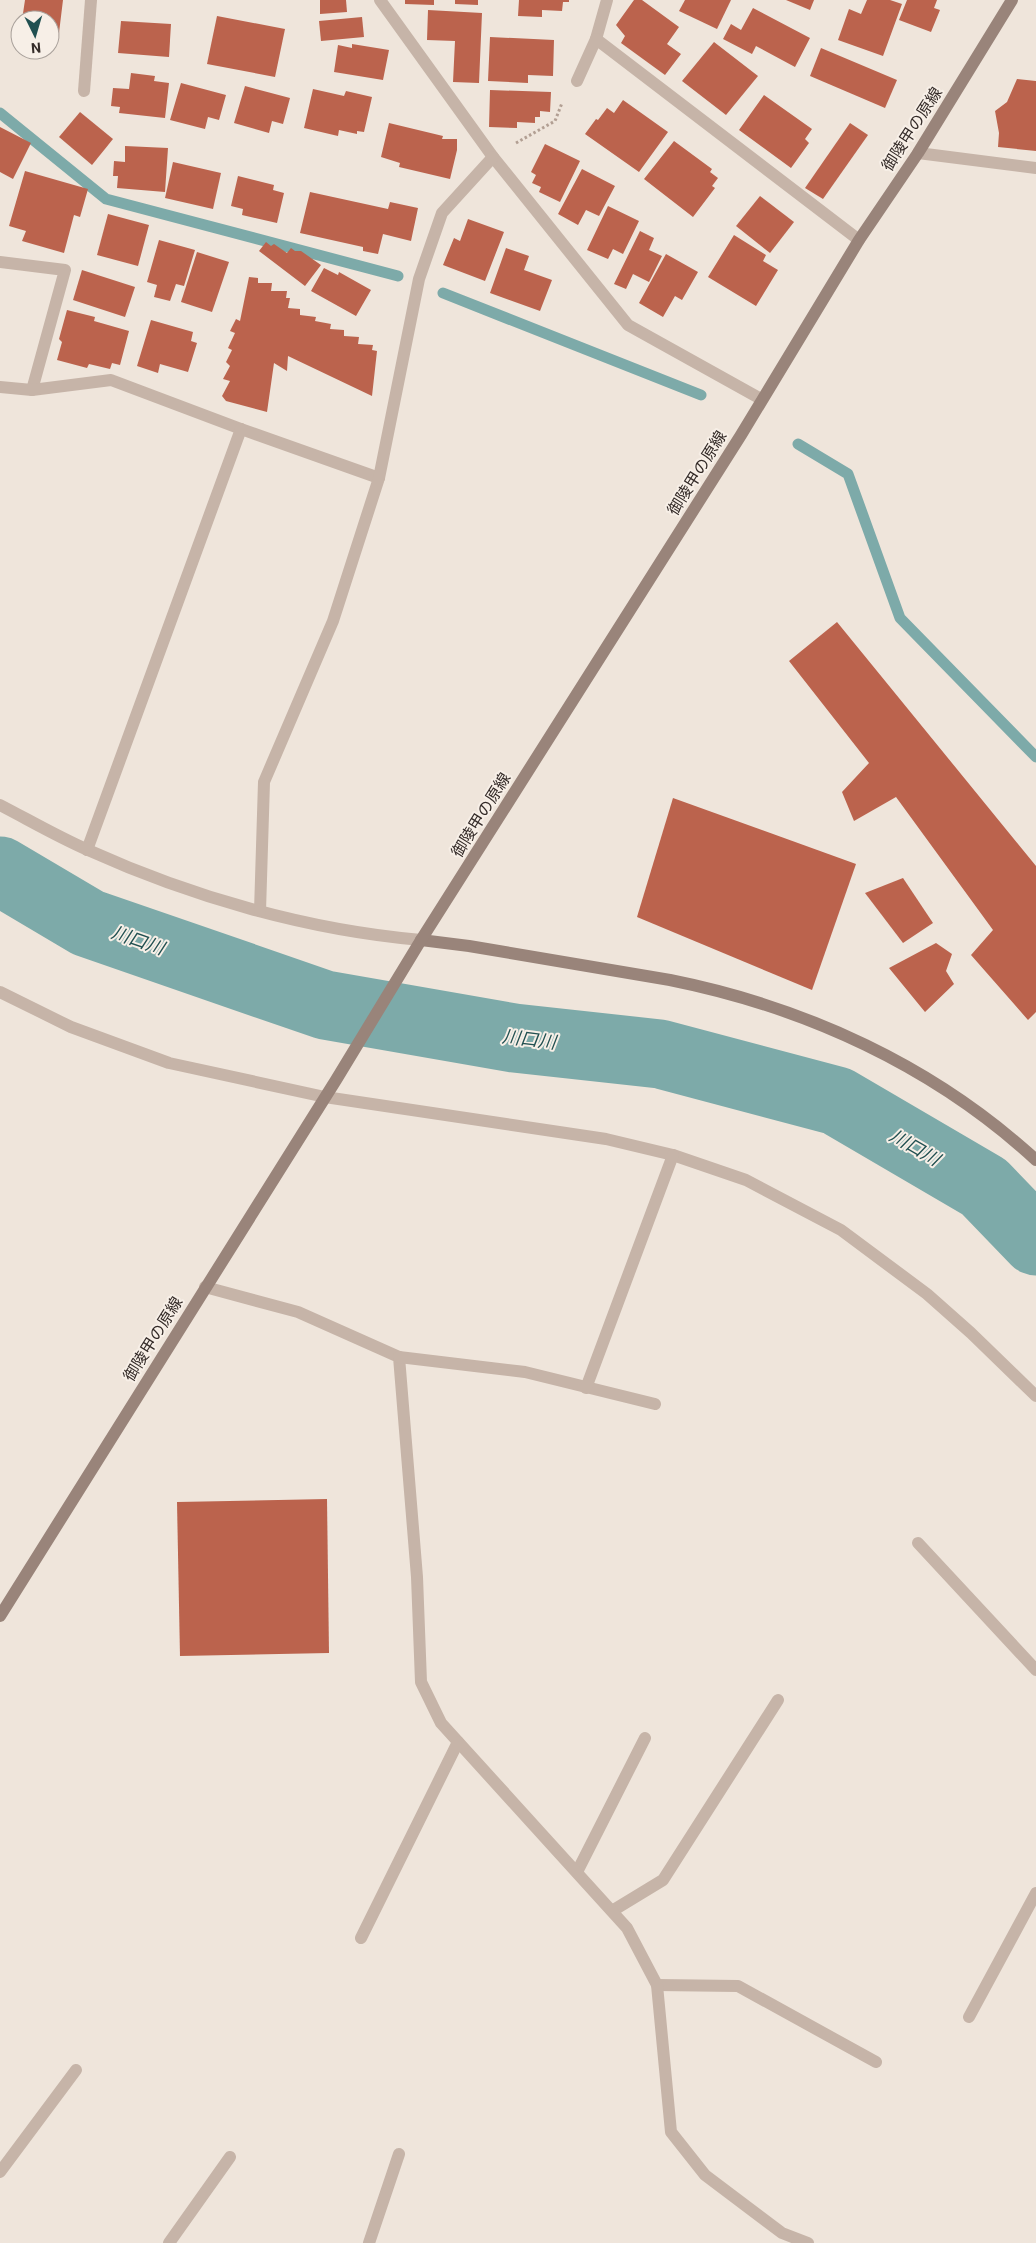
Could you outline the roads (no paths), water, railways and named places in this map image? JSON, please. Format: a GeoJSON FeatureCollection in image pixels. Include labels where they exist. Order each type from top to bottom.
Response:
{"type":"FeatureCollection","features":[{"type":"Feature","properties":{"kind":"street"},"geometry":{"type":"LineString","coordinates":[[84,91],[91,0]]}},
{"type":"Feature","properties":{"kind":"street"},"geometry":{"type":"LineString","coordinates":[[380,0],[493,157],[628,325],[762,399]]}},
{"type":"Feature","properties":{"kind":"street"},"geometry":{"type":"LineString","coordinates":[[577,81],[596,38],[607,0]]}},
{"type":"Feature","properties":{"kind":"street","name":"御陵甲の原線"},"geometry":{"type":"LineString","coordinates":[[0,1616],[336,1080],[421,940],[762,399],[859,240],[918,153],[1012,0]]}},
{"type":"Feature","properties":{"kind":"street"},"geometry":{"type":"LineString","coordinates":[[596,38],[859,240]]}},
{"type":"Feature","properties":{"kind":"street"},"geometry":{"type":"LineString","coordinates":[[918,153],[1036,168]]}},
{"type":"Feature","properties":{"kind":"street"},"geometry":{"type":"LineString","coordinates":[[260,911],[264,782],[333,621],[379,478],[422,270],[442,214],[493,157]]}},
{"type":"Feature","properties":{"kind":"street"},"geometry":{"type":"LineString","coordinates":[[0,262],[65,270],[32,390]]}},
{"type":"Feature","properties":{"kind":"street"},"geometry":{"type":"LineString","coordinates":[[0,387],[32,390],[111,380],[379,478]]}},
{"type":"Feature","properties":{"kind":"street"},"geometry":{"type":"LineString","coordinates":[[87,850],[241,429]]}},
{"type":"Feature","properties":{"kind":"street"},"geometry":{"type":"LineString","coordinates":[[0,805],[87,850],[152,876],[260,911],[373,935],[469,946],[670,980],[712,989],[785,1010],[829,1028],[924,1076],[974,1110],[1036,1160]]}},
{"type":"Feature","properties":{"kind":"street"},"geometry":{"type":"LineString","coordinates":[[0,992],[71,1026],[169,1063],[325,1097],[606,1139],[673,1155],[746,1180],[842,1230],[927,1294],[971,1333],[1036,1396]]}},
{"type":"Feature","properties":{"kind":"street"},"geometry":{"type":"LineString","coordinates":[[586,1388],[673,1155]]}},
{"type":"Feature","properties":{"kind":"street"},"geometry":{"type":"LineString","coordinates":[[205,1287],[298,1312],[399,1357],[525,1372],[655,1404]]}},
{"type":"Feature","properties":{"kind":"street"},"geometry":{"type":"LineString","coordinates":[[399,1357],[417,1577],[421,1682],[441,1723],[627,1928],[657,1985],[672,2132],[704,2175],[782,2233],[808,2243]]}},
{"type":"Feature","properties":{"kind":"street"},"geometry":{"type":"LineString","coordinates":[[918,1543],[1036,1670]]}},
{"type":"Feature","properties":{"kind":"street"},"geometry":{"type":"LineString","coordinates":[[612,1911],[662,1880],[778,1700]]}},
{"type":"Feature","properties":{"kind":"street"},"geometry":{"type":"LineString","coordinates":[[577,1872],[646,1738]]}},
{"type":"Feature","properties":{"kind":"street"},"geometry":{"type":"LineString","coordinates":[[361,1938],[458,1742]]}},
{"type":"Feature","properties":{"kind":"street"},"geometry":{"type":"LineString","coordinates":[[969,2017],[1036,1892]]}},
{"type":"Feature","properties":{"kind":"street"},"geometry":{"type":"LineString","coordinates":[[657,1985],[738,1986],[876,2062]]}},
{"type":"Feature","properties":{"kind":"street"},"geometry":{"type":"LineString","coordinates":[[0,2172],[76,2070]]}},
{"type":"Feature","properties":{"kind":"street"},"geometry":{"type":"LineString","coordinates":[[370,2243],[400,2154]]}},
{"type":"Feature","properties":{"kind":"street"},"geometry":{"type":"LineString","coordinates":[[169,2243],[230,2157]]}},
{"type":"Feature","properties":{"kind":"street"},"geometry":{"type":"LineString","coordinates":[[772,2243],[782,2233]]}},
{"type":"Feature","properties":{"kind":"waterway"},"geometry":{"type":"LineString","coordinates":[[0,113],[106,199],[398,276]]}},
{"type":"Feature","properties":{"kind":"waterway"},"geometry":{"type":"LineString","coordinates":[[443,293],[701,395]]}},
{"type":"Feature","properties":{"kind":"waterway"},"geometry":{"type":"LineString","coordinates":[[798,444],[848,474],[900,618],[1036,757]]}},
{"type":"Feature","properties":{"kind":"waterway","name":"川口川"},"geometry":{"type":"LineString","coordinates":[[0,871],[88,923],[325,1005],[514,1038],[660,1054],[837,1101],[984,1187],[1036,1241]]}}]}
